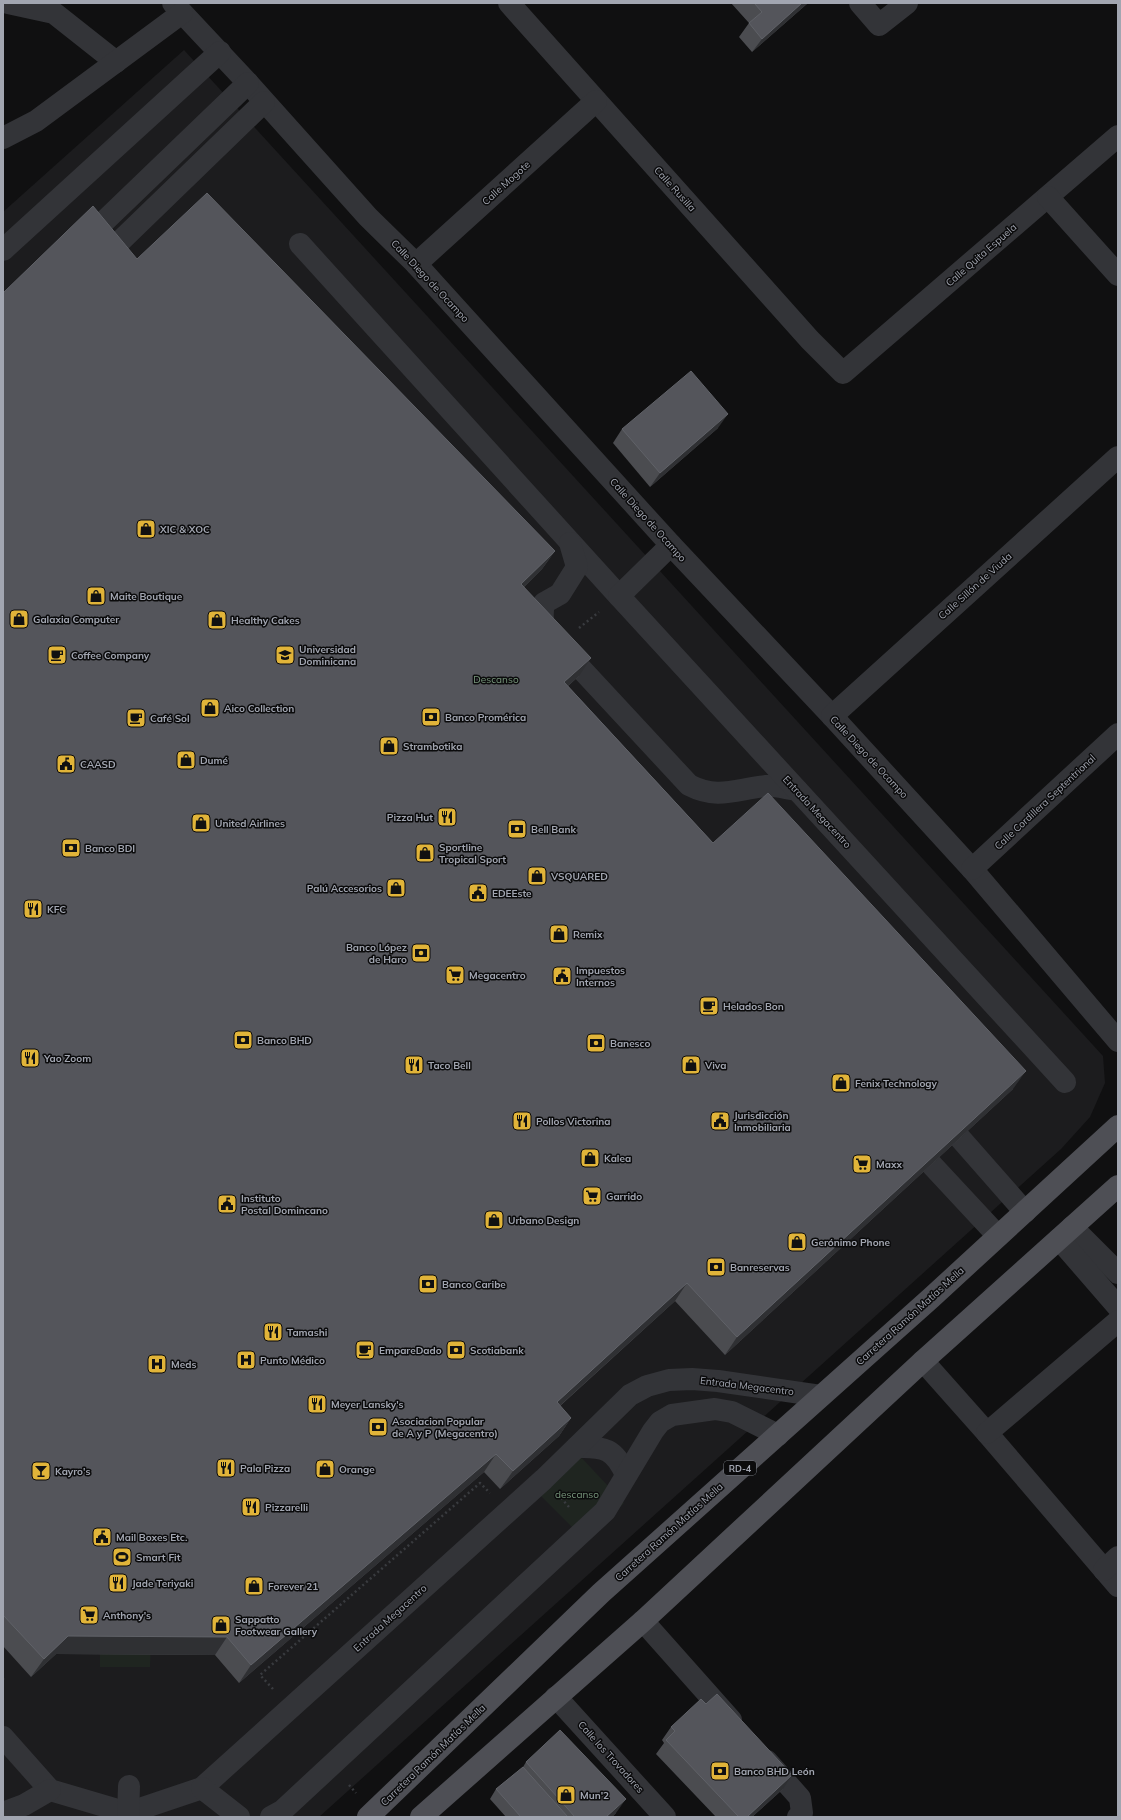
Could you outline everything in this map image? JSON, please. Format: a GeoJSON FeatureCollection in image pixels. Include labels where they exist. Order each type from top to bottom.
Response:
{"type":"FeatureCollection","features":[{"type":"Feature","properties":{"kind":"main road","name":"Carretera Ramón Matías Mella"},"geometry":{"type":"LineString","coordinates":[[371,1815],[601,1593],[778,1435],[1118,1126]]}},
{"type":"Feature","properties":{"kind":"main road"},"geometry":{"type":"LineString","coordinates":[[421,1817],[643,1621],[923,1362],[1118,1186]]}},
{"type":"Feature","properties":{"kind":"street"},"geometry":{"type":"LineString","coordinates":[[8,3],[54,13],[116,62]]}},
{"type":"Feature","properties":{"kind":"street","name":"Calle Rusilla"},"geometry":{"type":"LineString","coordinates":[[509,3],[805,334],[843,373]]}},
{"type":"Feature","properties":{"kind":"street"},"geometry":{"type":"LineString","coordinates":[[860,3],[879,25],[907,3]]}},
{"type":"Feature","properties":{"kind":"street"},"geometry":{"type":"LineString","coordinates":[[3,138],[36,121],[116,62],[178,8]]}},
{"type":"Feature","properties":{"kind":"street","name":"Calle Diego de Ocampo"},"geometry":{"type":"LineString","coordinates":[[178,8],[220,52],[368,217],[416,264],[671,545],[832,716],[972,869],[1118,1041]]}},
{"type":"Feature","properties":{"kind":"street"},"geometry":{"type":"LineString","coordinates":[[3,250],[220,52]]}},
{"type":"Feature","properties":{"kind":"street"},"geometry":{"type":"LineString","coordinates":[[90,236],[248,83]]}},
{"type":"Feature","properties":{"kind":"street","name":"Calle Mogote"},"geometry":{"type":"LineString","coordinates":[[416,264],[596,101]]}},
{"type":"Feature","properties":{"kind":"street"},"geometry":{"type":"LineString","coordinates":[[106,255],[264,102]]}},
{"type":"Feature","properties":{"kind":"street","name":"Calle Quita Espuela"},"geometry":{"type":"LineString","coordinates":[[843,373],[1118,136]]}},
{"type":"Feature","properties":{"kind":"street"},"geometry":{"type":"LineString","coordinates":[[1048,197],[1118,275]]}},
{"type":"Feature","properties":{"kind":"street","name":"Entrada Megacentro"},"geometry":{"type":"LineString","coordinates":[[300,244],[569,542],[1065,1082]]}},
{"type":"Feature","properties":{"kind":"street","name":"Calle Sillón de Viuda"},"geometry":{"type":"LineString","coordinates":[[832,716],[1118,457]]}},
{"type":"Feature","properties":{"kind":"street"},"geometry":{"type":"LineString","coordinates":[[569,542],[577,567],[560,594],[544,603],[543,611],[542,622],[550,635],[559,645],[689,785],[702,792],[720,794],[768,786],[797,790]]}},
{"type":"Feature","properties":{"kind":"street"},"geometry":{"type":"LineString","coordinates":[[619,596],[671,545]]}},
{"type":"Feature","properties":{"kind":"street","name":"Calle Cordillera Septentrional"},"geometry":{"type":"LineString","coordinates":[[972,869],[1118,734]]}},
{"type":"Feature","properties":{"kind":"street"},"geometry":{"type":"LineString","coordinates":[[960,1138],[1024,1212]]}},
{"type":"Feature","properties":{"kind":"street"},"geometry":{"type":"LineString","coordinates":[[932,1164],[998,1236]]}},
{"type":"Feature","properties":{"kind":"street"},"geometry":{"type":"LineString","coordinates":[[1065,1233],[1118,1274]]}},
{"type":"Feature","properties":{"kind":"street"},"geometry":{"type":"LineString","coordinates":[[1065,1233],[1118,1307]]}},
{"type":"Feature","properties":{"kind":"street"},"geometry":{"type":"LineString","coordinates":[[987,1433],[1118,1321]]}},
{"type":"Feature","properties":{"kind":"street"},"geometry":{"type":"LineString","coordinates":[[923,1362],[987,1433],[1111,1563],[1118,1586]]}},
{"type":"Feature","properties":{"kind":"street","name":"Entrada Megacentro"},"geometry":{"type":"LineString","coordinates":[[128,1815],[202,1788],[544,1479],[630,1395],[647,1386],[669,1380],[692,1379],[718,1381],[821,1396]]}},
{"type":"Feature","properties":{"kind":"street"},"geometry":{"type":"LineString","coordinates":[[271,1817],[282,1810],[605,1511],[653,1431],[660,1422],[672,1415],[715,1409],[732,1412],[778,1435]]}},
{"type":"Feature","properties":{"kind":"street"},"geometry":{"type":"LineString","coordinates":[[577,1447],[592,1446],[607,1449],[620,1463],[626,1475]]}},
{"type":"Feature","properties":{"kind":"street"},"geometry":{"type":"LineString","coordinates":[[643,1621],[800,1798],[802,1813],[798,1817]]}},
{"type":"Feature","properties":{"kind":"street","name":"Calle los Trovadores"},"geometry":{"type":"LineString","coordinates":[[556,1697],[665,1817]]}},
{"type":"Feature","properties":{"kind":"street"},"geometry":{"type":"LineString","coordinates":[[3,1737],[50,1790],[128,1815],[129,1786]]}},
{"type":"Feature","properties":{"kind":"street"},"geometry":{"type":"LineString","coordinates":[[202,1788],[239,1817]]}},
{"type":"Feature","properties":{"kind":"street"},"geometry":{"type":"LineString","coordinates":[[3,1813],[24,1805],[50,1790]]}},
{"type":"Feature","properties":{"kind":"path"},"geometry":{"type":"LineString","coordinates":[[559,645],[619,596]]}},
{"type":"Feature","properties":{"kind":"path"},"geometry":{"type":"LineString","coordinates":[[274,1690],[260,1675],[480,1483],[491,1494],[496,1495]]}},
{"type":"Feature","properties":{"kind":"path"},"geometry":{"type":"LineString","coordinates":[[331,1765],[371,1815]]}},
{"type":"Feature","properties":{"kind":"shaded area","name":"Megacentro"},"geometry":{"type":"Polygon","coordinates":[[[184,50],[1103,1056],[1105,1083],[1090,1117],[1061,1149],[319,1817],[3,1817],[3,212],[184,50]]]}},
{"type":"Feature","properties":{"kind":"green space","name":"descanso"},"geometry":{"type":"Polygon","coordinates":[[[579,1455],[624,1503],[587,1542],[537,1492],[579,1455]]]}},
{"type":"Feature","properties":{"kind":"green space"},"geometry":{"type":"Polygon","coordinates":[[[100,1643],[151,1643],[150,1667],[100,1667],[100,1643]]]}},
{"type":"Feature","properties":{"kind":"building"},"geometry":{"type":"Polygon","coordinates":[[[754,3],[802,3],[762,39],[749,23],[762,12],[754,3]]]}},
{"type":"Feature","properties":{"kind":"building","name":"Megacentro"},"geometry":{"type":"Polygon","coordinates":[[[207,193],[555,551],[521,584],[591,658],[564,682],[713,843],[768,793],[1026,1071],[737,1337],[687,1283],[557,1402],[571,1418],[513,1471],[496,1454],[251,1665],[227,1637],[68,1636],[44,1659],[3,1615],[3,293],[93,206],[137,259],[207,193]]]}},
{"type":"Feature","properties":{"kind":"building"},"geometry":{"type":"Polygon","coordinates":[[[691,371],[728,414],[660,473],[622,429],[691,371]]]}},
{"type":"Feature","properties":{"kind":"building","name":"Banco BHD León"},"geometry":{"type":"Polygon","coordinates":[[[717,1694],[792,1775],[747,1817],[739,1817],[666,1740],[675,1731],[671,1727],[701,1699],[706,1704],[717,1694]]]}},
{"type":"Feature","properties":{"kind":"building","name":"Mun'2"},"geometry":{"type":"Polygon","coordinates":[[[560,1730],[626,1799],[606,1817],[575,1817],[526,1762],[560,1730]]]}},
{"type":"Feature","properties":{"kind":"building"},"geometry":{"type":"Polygon","coordinates":[[[523,1767],[568,1817],[521,1817],[496,1789],[523,1767]]]}},
{"type":"Feature","properties":{"kind":"place","name":"XIC & XOC"},"geometry":{"type":"Point","coordinates":[146,529]}},
{"type":"Feature","properties":{"kind":"place","name":"Maite Boutique"},"geometry":{"type":"Point","coordinates":[96,596]}},
{"type":"Feature","properties":{"kind":"place","name":"Galaxia Computer"},"geometry":{"type":"Point","coordinates":[19,619]}},
{"type":"Feature","properties":{"kind":"place","name":"Healthy Cakes"},"geometry":{"type":"Point","coordinates":[217,620]}},
{"type":"Feature","properties":{"kind":"place","name":"Coffee Company"},"geometry":{"type":"Point","coordinates":[57,655]}},
{"type":"Feature","properties":{"kind":"place","name":"Universidad Dominicana"},"geometry":{"type":"Point","coordinates":[285,655]}},
{"type":"Feature","properties":{"kind":"place","name":"Aico Collection"},"geometry":{"type":"Point","coordinates":[210,708]}},
{"type":"Feature","properties":{"kind":"place","name":"Banco Promérica"},"geometry":{"type":"Point","coordinates":[431,717]}},
{"type":"Feature","properties":{"kind":"place","name":"Café Sol"},"geometry":{"type":"Point","coordinates":[136,718]}},
{"type":"Feature","properties":{"kind":"place","name":"Strambotika"},"geometry":{"type":"Point","coordinates":[389,746]}},
{"type":"Feature","properties":{"kind":"place","name":"Dumé"},"geometry":{"type":"Point","coordinates":[186,760]}},
{"type":"Feature","properties":{"kind":"place","name":"CAASD"},"geometry":{"type":"Point","coordinates":[66,764]}},
{"type":"Feature","properties":{"kind":"place","name":"Pizza Hut"},"geometry":{"type":"Point","coordinates":[447,817]}},
{"type":"Feature","properties":{"kind":"place","name":"United Airlines"},"geometry":{"type":"Point","coordinates":[201,823]}},
{"type":"Feature","properties":{"kind":"place","name":"Bell Bank"},"geometry":{"type":"Point","coordinates":[517,829]}},
{"type":"Feature","properties":{"kind":"place","name":"Banco BDI"},"geometry":{"type":"Point","coordinates":[71,848]}},
{"type":"Feature","properties":{"kind":"place","name":"Sportline Tropical Sport"},"geometry":{"type":"Point","coordinates":[425,853]}},
{"type":"Feature","properties":{"kind":"place","name":"VSQUARED"},"geometry":{"type":"Point","coordinates":[537,876]}},
{"type":"Feature","properties":{"kind":"place","name":"Palú Accesorios"},"geometry":{"type":"Point","coordinates":[396,888]}},
{"type":"Feature","properties":{"kind":"place","name":"EDEEste"},"geometry":{"type":"Point","coordinates":[478,893]}},
{"type":"Feature","properties":{"kind":"place","name":"KFC"},"geometry":{"type":"Point","coordinates":[33,909]}},
{"type":"Feature","properties":{"kind":"place","name":"Remix"},"geometry":{"type":"Point","coordinates":[559,934]}},
{"type":"Feature","properties":{"kind":"place","name":"Banco López de Haro"},"geometry":{"type":"Point","coordinates":[421,953]}},
{"type":"Feature","properties":{"kind":"place","name":"Megacentro"},"geometry":{"type":"Point","coordinates":[455,975]}},
{"type":"Feature","properties":{"kind":"place","name":"Impuestos Internos"},"geometry":{"type":"Point","coordinates":[562,976]}},
{"type":"Feature","properties":{"kind":"place","name":"Helados Bon"},"geometry":{"type":"Point","coordinates":[709,1006]}},
{"type":"Feature","properties":{"kind":"place","name":"Banco BHD"},"geometry":{"type":"Point","coordinates":[243,1040]}},
{"type":"Feature","properties":{"kind":"place","name":"Banesco"},"geometry":{"type":"Point","coordinates":[596,1043]}},
{"type":"Feature","properties":{"kind":"place","name":"Yao Zoom"},"geometry":{"type":"Point","coordinates":[30,1058]}},
{"type":"Feature","properties":{"kind":"place","name":"Taco Bell"},"geometry":{"type":"Point","coordinates":[414,1065]}},
{"type":"Feature","properties":{"kind":"place","name":"Viva"},"geometry":{"type":"Point","coordinates":[691,1065]}},
{"type":"Feature","properties":{"kind":"place","name":"Fenix Technology"},"geometry":{"type":"Point","coordinates":[841,1083]}},
{"type":"Feature","properties":{"kind":"place","name":"Pollos Victorina"},"geometry":{"type":"Point","coordinates":[522,1121]}},
{"type":"Feature","properties":{"kind":"place","name":"Jurisdicción Inmobiliaria"},"geometry":{"type":"Point","coordinates":[720,1121]}},
{"type":"Feature","properties":{"kind":"place","name":"Kalea"},"geometry":{"type":"Point","coordinates":[590,1158]}},
{"type":"Feature","properties":{"kind":"place","name":"Maxx"},"geometry":{"type":"Point","coordinates":[862,1164]}},
{"type":"Feature","properties":{"kind":"place","name":"Garrido"},"geometry":{"type":"Point","coordinates":[592,1196]}},
{"type":"Feature","properties":{"kind":"place","name":"Instituto Postal Domincano"},"geometry":{"type":"Point","coordinates":[227,1204]}},
{"type":"Feature","properties":{"kind":"place","name":"Urbano Design"},"geometry":{"type":"Point","coordinates":[494,1220]}},
{"type":"Feature","properties":{"kind":"place","name":"Gerónimo Phone"},"geometry":{"type":"Point","coordinates":[797,1242]}},
{"type":"Feature","properties":{"kind":"place","name":"Banreservas"},"geometry":{"type":"Point","coordinates":[716,1267]}},
{"type":"Feature","properties":{"kind":"place","name":"Banco Caribe"},"geometry":{"type":"Point","coordinates":[428,1284]}},
{"type":"Feature","properties":{"kind":"place","name":"Tamashi"},"geometry":{"type":"Point","coordinates":[273,1332]}},
{"type":"Feature","properties":{"kind":"place","name":"EmpareDado"},"geometry":{"type":"Point","coordinates":[365,1350]}},
{"type":"Feature","properties":{"kind":"place","name":"Scotiabank"},"geometry":{"type":"Point","coordinates":[456,1350]}},
{"type":"Feature","properties":{"kind":"place","name":"Punto Médico"},"geometry":{"type":"Point","coordinates":[246,1360]}},
{"type":"Feature","properties":{"kind":"place","name":"Meds"},"geometry":{"type":"Point","coordinates":[157,1364]}},
{"type":"Feature","properties":{"kind":"place","name":"Meyer Lansky's"},"geometry":{"type":"Point","coordinates":[317,1404]}},
{"type":"Feature","properties":{"kind":"place","name":"Asociacion Popular de A y P (Megacentro)"},"geometry":{"type":"Point","coordinates":[378,1427]}},
{"type":"Feature","properties":{"kind":"place","name":"Pala Pizza"},"geometry":{"type":"Point","coordinates":[226,1468]}},
{"type":"Feature","properties":{"kind":"place","name":"Orange"},"geometry":{"type":"Point","coordinates":[325,1469]}},
{"type":"Feature","properties":{"kind":"place","name":"Kayro's"},"geometry":{"type":"Point","coordinates":[41,1471]}},
{"type":"Feature","properties":{"kind":"place","name":"Pizzarelli"},"geometry":{"type":"Point","coordinates":[251,1507]}},
{"type":"Feature","properties":{"kind":"place","name":"Mail Boxes Etc."},"geometry":{"type":"Point","coordinates":[102,1537]}},
{"type":"Feature","properties":{"kind":"place","name":"Smart Fit"},"geometry":{"type":"Point","coordinates":[122,1557]}},
{"type":"Feature","properties":{"kind":"place","name":"Jade Teriyaki"},"geometry":{"type":"Point","coordinates":[118,1583]}},
{"type":"Feature","properties":{"kind":"place","name":"Forever 21"},"geometry":{"type":"Point","coordinates":[254,1586]}},
{"type":"Feature","properties":{"kind":"place","name":"Anthony's"},"geometry":{"type":"Point","coordinates":[89,1615]}},
{"type":"Feature","properties":{"kind":"place","name":"Sappatto Footwear Gallery"},"geometry":{"type":"Point","coordinates":[221,1625]}},
{"type":"Feature","properties":{"kind":"place","name":"Banco BHD León"},"geometry":{"type":"Point","coordinates":[720,1771]}},
{"type":"Feature","properties":{"kind":"place","name":"Mun'2"},"geometry":{"type":"Point","coordinates":[566,1795]}},
{"type":"Feature","properties":{"kind":"park label","name":"Descanso"},"geometry":{"type":"Point","coordinates":[496,679]}}]}
